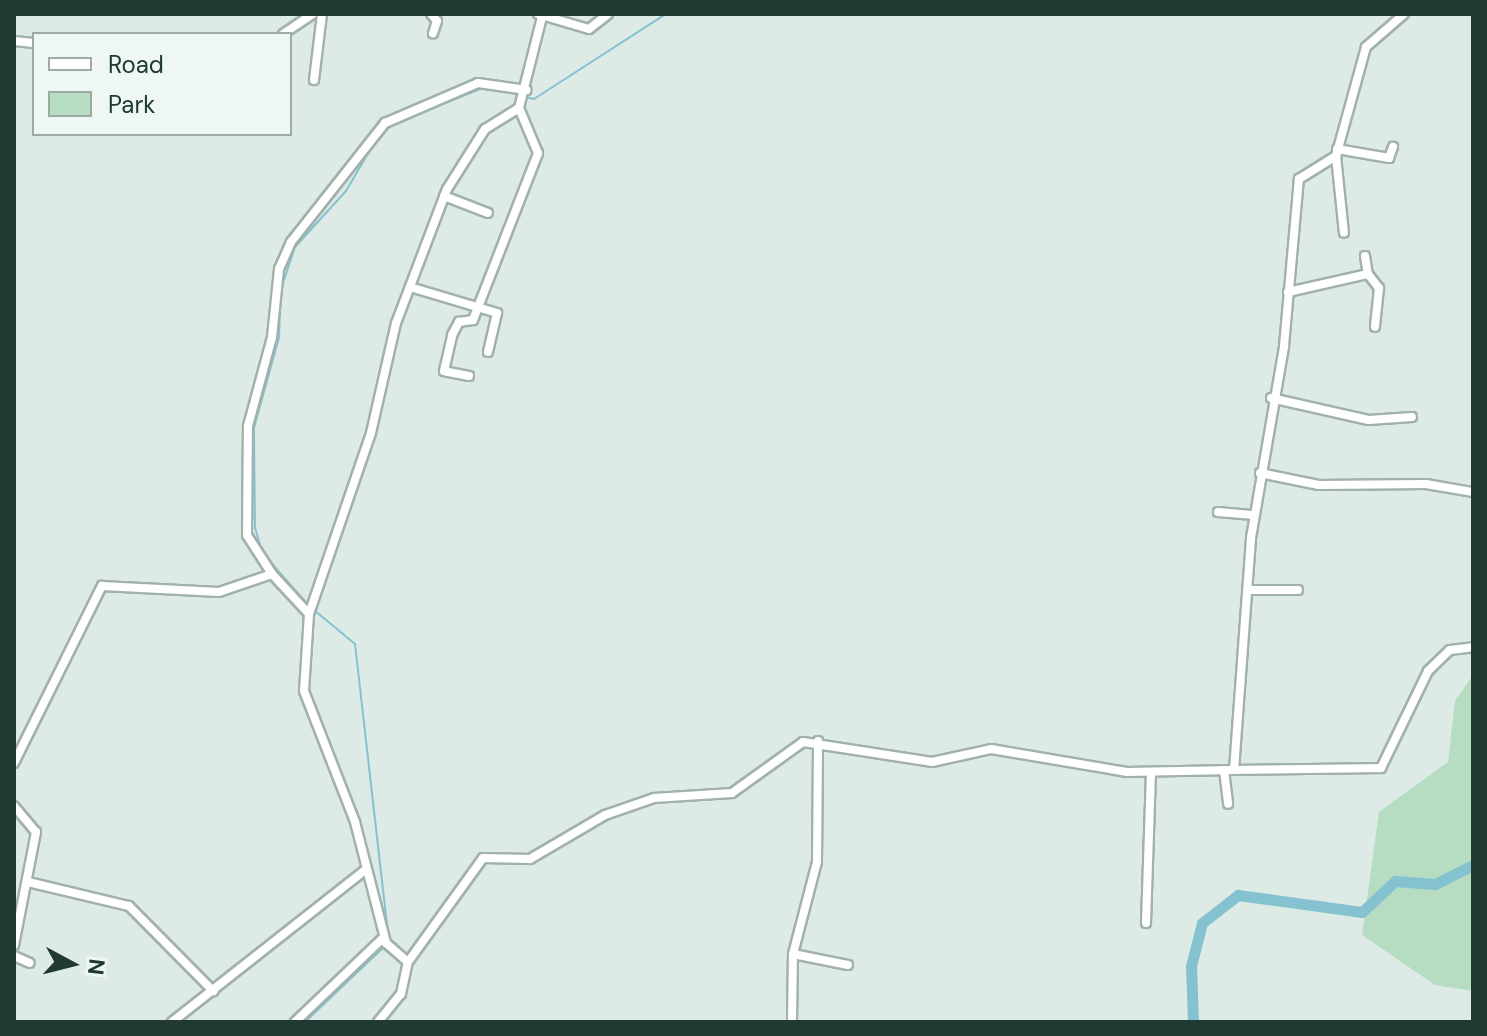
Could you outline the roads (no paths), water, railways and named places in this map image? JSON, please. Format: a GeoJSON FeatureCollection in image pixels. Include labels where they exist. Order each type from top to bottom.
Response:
{"type":"FeatureCollection","features":[{"type":"Feature","properties":{"kind":"street"},"geometry":{"type":"LineString","coordinates":[[286,32],[313,14]]}},
{"type":"Feature","properties":{"kind":"street"},"geometry":{"type":"LineString","coordinates":[[314,80],[322,14]]}},
{"type":"Feature","properties":{"kind":"street"},"geometry":{"type":"LineString","coordinates":[[431,14],[437,21],[433,33]]}},
{"type":"Feature","properties":{"kind":"street"},"geometry":{"type":"LineString","coordinates":[[408,962],[387,943],[365,870],[355,822],[304,691],[310,612],[371,433],[410,287],[444,196],[473,143],[520,106],[526,91],[540,15],[589,29],[608,14]]}},
{"type":"Feature","properties":{"kind":"street"},"geometry":{"type":"LineString","coordinates":[[1344,233],[1336,153],[1366,47],[1404,14]]}},
{"type":"Feature","properties":{"kind":"street"},"geometry":{"type":"LineString","coordinates":[[310,612],[272,574],[247,535],[248,426],[272,337],[279,269],[291,242],[385,123],[478,83],[526,91]]}},
{"type":"Feature","properties":{"kind":"street"},"geometry":{"type":"LineString","coordinates":[[469,376],[444,370],[458,323],[472,322],[538,153],[520,106]]}},
{"type":"Feature","properties":{"kind":"street"},"geometry":{"type":"LineString","coordinates":[[1228,804],[1254,515],[1288,292],[1301,174],[1336,153],[1389,158],[1393,147]]}},
{"type":"Feature","properties":{"kind":"street"},"geometry":{"type":"LineString","coordinates":[[444,196],[488,213]]}},
{"type":"Feature","properties":{"kind":"street"},"geometry":{"type":"LineString","coordinates":[[1365,256],[1368,274],[1379,288],[1375,327]]}},
{"type":"Feature","properties":{"kind":"street"},"geometry":{"type":"LineString","coordinates":[[1288,292],[1368,274]]}},
{"type":"Feature","properties":{"kind":"street"},"geometry":{"type":"LineString","coordinates":[[410,287],[499,315],[488,352]]}},
{"type":"Feature","properties":{"kind":"street"},"geometry":{"type":"LineString","coordinates":[[1271,398],[1369,420],[1412,417]]}},
{"type":"Feature","properties":{"kind":"street"},"geometry":{"type":"LineString","coordinates":[[1260,473],[1319,485],[1426,484],[1473,492]]}},
{"type":"Feature","properties":{"kind":"street"},"geometry":{"type":"LineString","coordinates":[[1218,512],[1254,515]]}},
{"type":"Feature","properties":{"kind":"street"},"geometry":{"type":"LineString","coordinates":[[14,763],[97,589],[219,592],[272,574]]}},
{"type":"Feature","properties":{"kind":"street"},"geometry":{"type":"LineString","coordinates":[[1248,590],[1298,590]]}},
{"type":"Feature","properties":{"kind":"street"},"geometry":{"type":"LineString","coordinates":[[378,1022],[401,994],[408,962],[483,858],[530,859],[605,815],[654,798],[732,793],[786,749],[818,741],[932,762],[991,749],[1151,773],[1381,768],[1428,671],[1450,650],[1473,647]]}},
{"type":"Feature","properties":{"kind":"street"},"geometry":{"type":"LineString","coordinates":[[792,1022],[793,954],[817,862],[818,741]]}},
{"type":"Feature","properties":{"kind":"street"},"geometry":{"type":"LineString","coordinates":[[1146,923],[1151,773]]}},
{"type":"Feature","properties":{"kind":"street"},"geometry":{"type":"LineString","coordinates":[[14,806],[36,832],[14,945]]}},
{"type":"Feature","properties":{"kind":"street"},"geometry":{"type":"LineString","coordinates":[[172,1022],[365,870]]}},
{"type":"Feature","properties":{"kind":"street"},"geometry":{"type":"LineString","coordinates":[[28,882],[129,906],[213,991]]}},
{"type":"Feature","properties":{"kind":"street"},"geometry":{"type":"LineString","coordinates":[[295,1022],[387,943]]}},
{"type":"Feature","properties":{"kind":"street"},"geometry":{"type":"LineString","coordinates":[[793,954],[848,965]]}},
{"type":"Feature","properties":{"kind":"street"},"geometry":{"type":"LineString","coordinates":[[14,956],[30,963]]}},
{"type":"Feature","properties":{"kind":"waterway"},"geometry":{"type":"LineString","coordinates":[[524,97],[534,99],[666,14]]}},
{"type":"Feature","properties":{"kind":"waterway"},"geometry":{"type":"LineString","coordinates":[[412,116],[483,88]]}},
{"type":"Feature","properties":{"kind":"waterway"},"geometry":{"type":"LineString","coordinates":[[281,289],[295,247],[346,191],[373,145]]}},
{"type":"Feature","properties":{"kind":"waterway"},"geometry":{"type":"LineString","coordinates":[[262,552],[255,528],[254,428],[279,337],[280,299]]}},
{"type":"Feature","properties":{"kind":"waterway"},"geometry":{"type":"LineString","coordinates":[[266,557],[309,606]]}},
{"type":"Feature","properties":{"kind":"waterway"},"geometry":{"type":"LineString","coordinates":[[314,610],[355,644],[389,941]]}},
{"type":"Feature","properties":{"kind":"waterway"},"geometry":{"type":"LineString","coordinates":[[1193,1022],[1191,966],[1202,923],[1238,895],[1362,912],[1395,881],[1435,884],[1473,865]]}},
{"type":"Feature","properties":{"kind":"waterway"},"geometry":{"type":"LineString","coordinates":[[305,1022],[385,946]]}}]}
